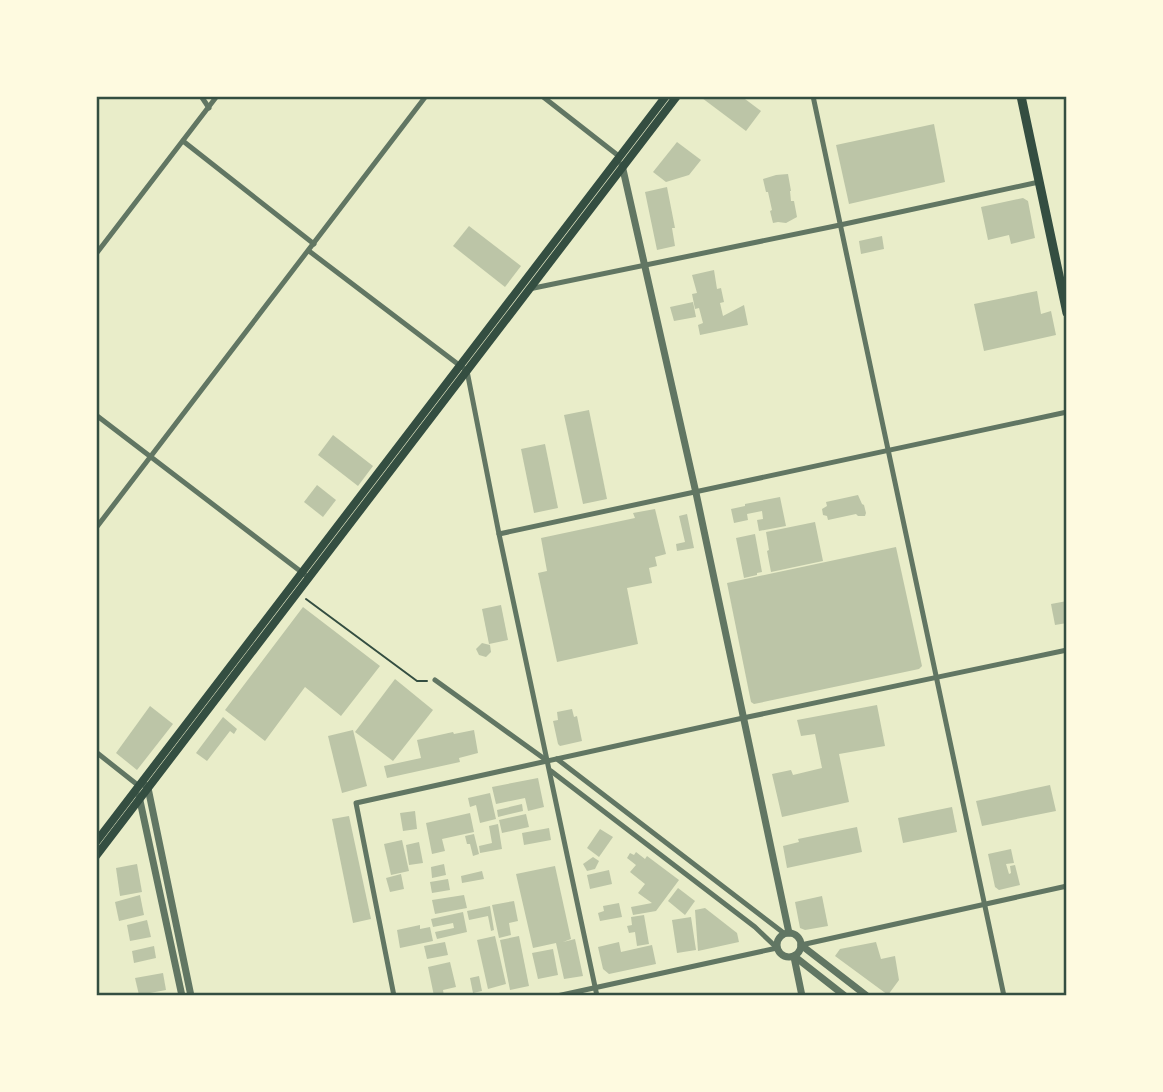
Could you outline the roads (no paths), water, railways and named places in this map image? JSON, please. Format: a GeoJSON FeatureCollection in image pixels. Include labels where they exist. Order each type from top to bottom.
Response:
{"type":"FeatureCollection","features":[{"type":"Feature","properties":{"kind":"main road"},"geometry":{"type":"LineString","coordinates":[[526,287],[666,96]]}},
{"type":"Feature","properties":{"kind":"main road"},"geometry":{"type":"LineString","coordinates":[[232,671],[526,287],[677,96]]}},
{"type":"Feature","properties":{"kind":"main road"},"geometry":{"type":"LineString","coordinates":[[1021,96],[1067,313]]}},
{"type":"Feature","properties":{"kind":"main road"},"geometry":{"type":"LineString","coordinates":[[96,842],[297,592],[305,575]]}},
{"type":"Feature","properties":{"kind":"main road"},"geometry":{"type":"LineString","coordinates":[[96,856],[139,799],[141,786]]}},
{"type":"Feature","properties":{"kind":"street"},"geometry":{"type":"LineString","coordinates":[[201,96],[209,108]]}},
{"type":"Feature","properties":{"kind":"street"},"geometry":{"type":"LineString","coordinates":[[96,254],[218,96]]}},
{"type":"Feature","properties":{"kind":"street"},"geometry":{"type":"LineString","coordinates":[[96,528],[426,96]]}},
{"type":"Feature","properties":{"kind":"street"},"geometry":{"type":"LineString","coordinates":[[542,96],[620,157],[623,167],[695,493],[787,934]]}},
{"type":"Feature","properties":{"kind":"street"},"geometry":{"type":"LineString","coordinates":[[813,96],[1004,996]]}},
{"type":"Feature","properties":{"kind":"street"},"geometry":{"type":"LineString","coordinates":[[183,141],[314,244]]}},
{"type":"Feature","properties":{"kind":"street"},"geometry":{"type":"LineString","coordinates":[[526,287],[645,266],[1039,182]]}},
{"type":"Feature","properties":{"kind":"street"},"geometry":{"type":"LineString","coordinates":[[309,251],[464,368],[597,996]]}},
{"type":"Feature","properties":{"kind":"street"},"geometry":{"type":"LineString","coordinates":[[499,534],[1067,412]]}},
{"type":"Feature","properties":{"kind":"street"},"geometry":{"type":"LineString","coordinates":[[96,415],[305,575]]}},
{"type":"Feature","properties":{"kind":"street"},"geometry":{"type":"LineString","coordinates":[[394,996],[356,803],[1067,650]]}},
{"type":"Feature","properties":{"kind":"street"},"geometry":{"type":"LineString","coordinates":[[435,681],[548,761]]}},
{"type":"Feature","properties":{"kind":"street"},"geometry":{"type":"LineString","coordinates":[[96,752],[141,786],[191,996]]}},
{"type":"Feature","properties":{"kind":"street"},"geometry":{"type":"LineString","coordinates":[[557,759],[787,934],[798,937],[801,945],[867,996]]}},
{"type":"Feature","properties":{"kind":"street"},"geometry":{"type":"LineString","coordinates":[[550,770],[755,927],[780,953],[786,957],[794,956],[801,945]]}},
{"type":"Feature","properties":{"kind":"street"},"geometry":{"type":"LineString","coordinates":[[139,799],[182,996]]}},
{"type":"Feature","properties":{"kind":"street"},"geometry":{"type":"LineString","coordinates":[[679,868],[687,859]]}},
{"type":"Feature","properties":{"kind":"street"},"geometry":{"type":"LineString","coordinates":[[801,945],[1067,886]]}},
{"type":"Feature","properties":{"kind":"street"},"geometry":{"type":"LineString","coordinates":[[777,948],[778,941],[787,934]]}},
{"type":"Feature","properties":{"kind":"street"},"geometry":{"type":"LineString","coordinates":[[557,996],[777,948]]}},
{"type":"Feature","properties":{"kind":"street"},"geometry":{"type":"LineString","coordinates":[[794,956],[802,996]]}},
{"type":"Feature","properties":{"kind":"street"},"geometry":{"type":"LineString","coordinates":[[794,956],[845,996]]}}]}
